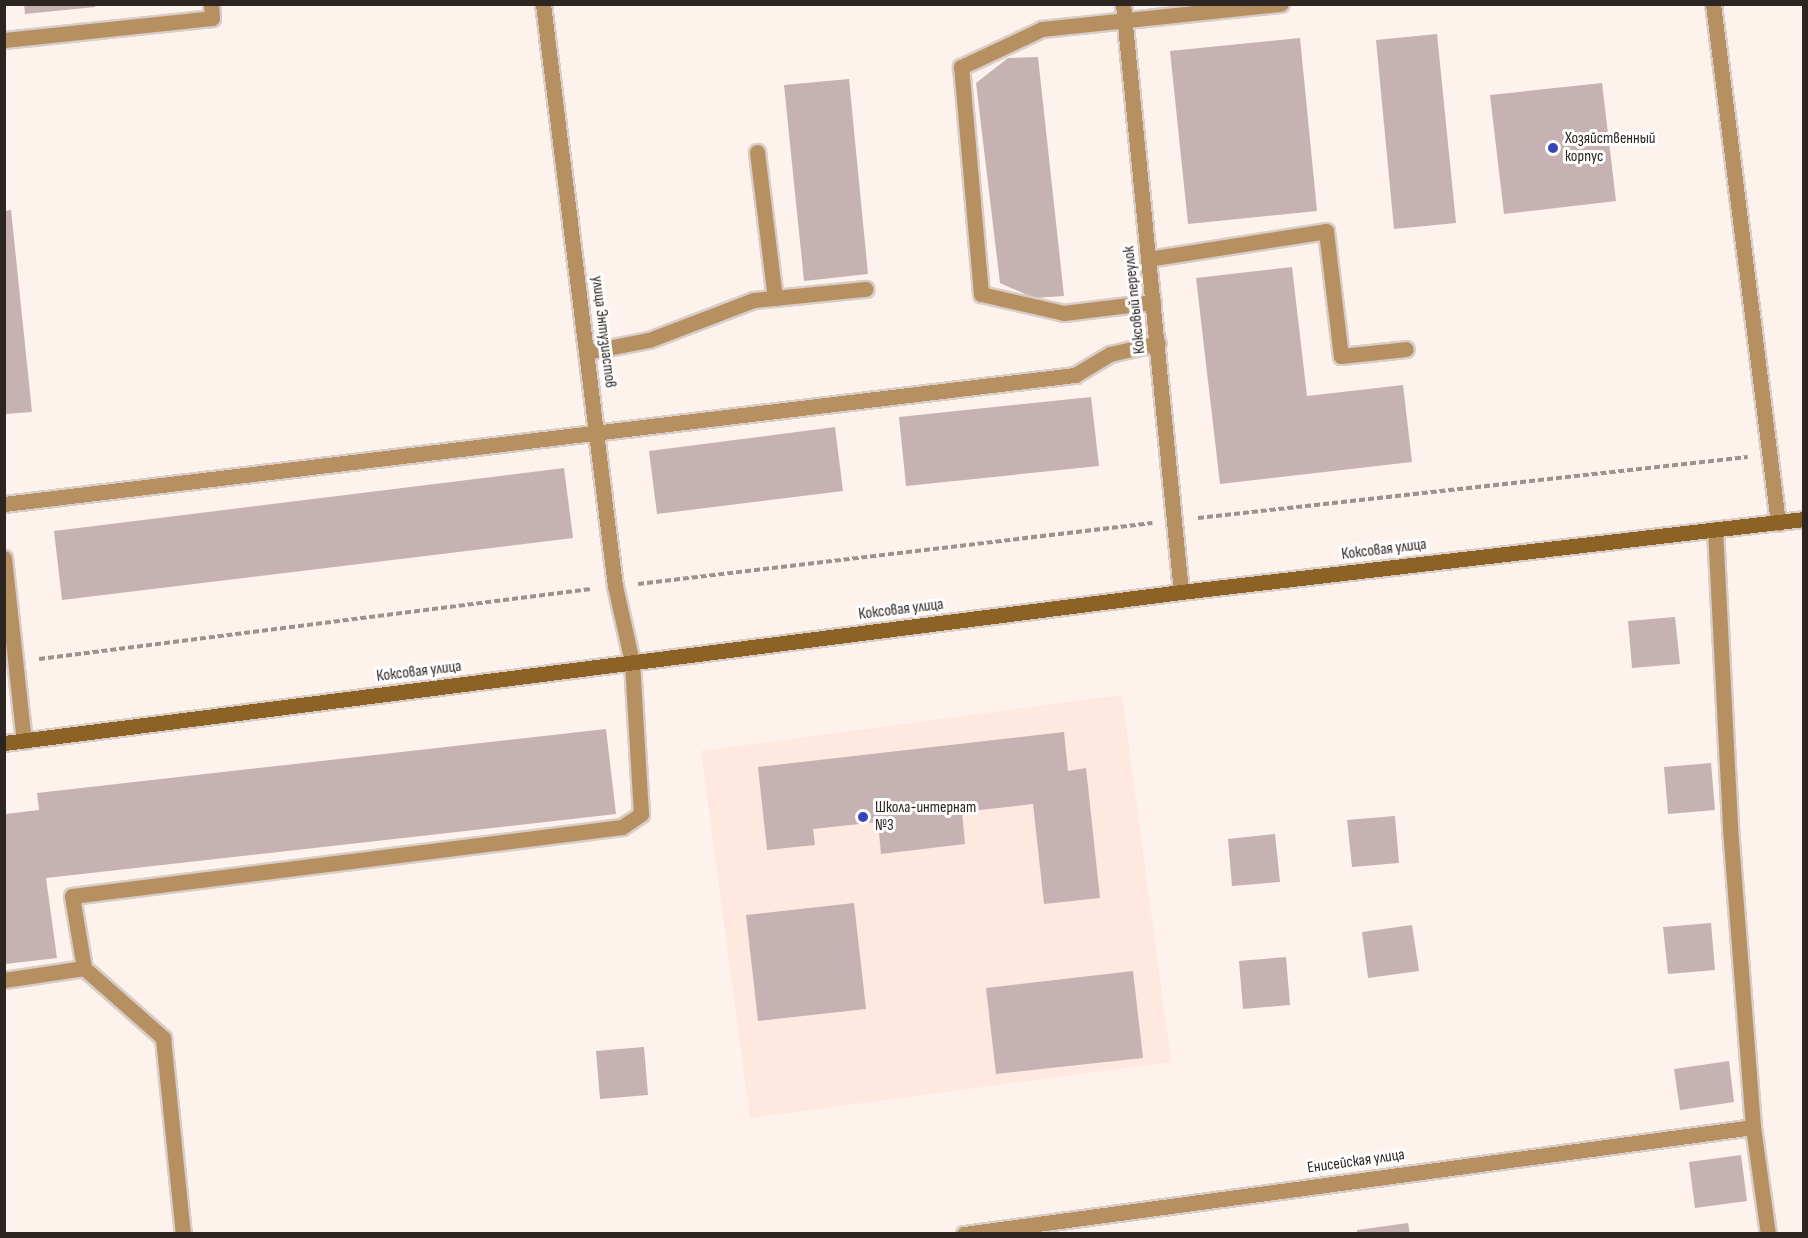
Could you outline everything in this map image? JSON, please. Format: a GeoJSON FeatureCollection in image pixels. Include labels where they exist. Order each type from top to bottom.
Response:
{"type":"FeatureCollection","features":[{"type":"Feature","properties":{"kind":"main road","name":"Коксовая улица"},"geometry":{"type":"LineString","coordinates":[[4,743],[1180,592],[1803,519]]}},
{"type":"Feature","properties":{"kind":"street"},"geometry":{"type":"LineString","coordinates":[[4,40],[213,18],[211,4]]}},
{"type":"Feature","properties":{"kind":"street","name":"улица Энтузиастов"},"geometry":{"type":"LineString","coordinates":[[84,968],[72,896],[622,827],[641,813],[632,662],[615,586],[543,4]]}},
{"type":"Feature","properties":{"kind":"street","name":"Коксовый переулок"},"geometry":{"type":"LineString","coordinates":[[1123,4],[1177,520],[1180,592]]}},
{"type":"Feature","properties":{"kind":"street"},"geometry":{"type":"LineString","coordinates":[[1153,302],[1064,313],[981,294],[961,67],[1042,29],[1125,23],[1281,4]]}},
{"type":"Feature","properties":{"kind":"street"},"geometry":{"type":"LineString","coordinates":[[1713,4],[1778,523]]}},
{"type":"Feature","properties":{"kind":"street"},"geometry":{"type":"LineString","coordinates":[[757,152],[776,298]]}},
{"type":"Feature","properties":{"kind":"street"},"geometry":{"type":"LineString","coordinates":[[1148,259],[1326,231],[1341,356],[1406,349]]}},
{"type":"Feature","properties":{"kind":"street"},"geometry":{"type":"LineString","coordinates":[[587,352],[649,339],[754,300],[865,289]]}},
{"type":"Feature","properties":{"kind":"street"},"geometry":{"type":"LineString","coordinates":[[4,504],[598,436],[1075,375],[1110,354],[1158,343]]}},
{"type":"Feature","properties":{"kind":"street"},"geometry":{"type":"LineString","coordinates":[[1715,529],[1753,1127],[1768,1233]]}},
{"type":"Feature","properties":{"kind":"street"},"geometry":{"type":"LineString","coordinates":[[4,558],[24,741]]}},
{"type":"Feature","properties":{"kind":"street"},"geometry":{"type":"LineString","coordinates":[[4,980],[84,968],[163,1038],[183,1233]]}},
{"type":"Feature","properties":{"kind":"street","name":"Енисейская улица"},"geometry":{"type":"LineString","coordinates":[[964,1233],[1753,1127]]}},
{"type":"Feature","properties":{"kind":"path"},"geometry":{"type":"LineString","coordinates":[[16,662],[615,586],[1177,520],[1770,455]]}},
{"type":"Feature","properties":{"kind":"shaded area"},"geometry":{"type":"Polygon","coordinates":[[[1122,695],[1171,1062],[750,1118],[701,751],[1122,695]]]}},
{"type":"Feature","properties":{"kind":"building"},"geometry":{"type":"Polygon","coordinates":[[[24,4],[95,4],[95,7],[25,14],[24,4]]]}},
{"type":"Feature","properties":{"kind":"building"},"geometry":{"type":"Polygon","coordinates":[[[1437,34],[1456,223],[1394,229],[1376,40],[1437,34]]]}},
{"type":"Feature","properties":{"kind":"building"},"geometry":{"type":"Polygon","coordinates":[[[1300,38],[1317,211],[1188,224],[1170,51],[1300,38]]]}},
{"type":"Feature","properties":{"kind":"building"},"geometry":{"type":"Polygon","coordinates":[[[1038,57],[1064,296],[1034,298],[1000,283],[976,83],[1008,58],[1038,57]]]}},
{"type":"Feature","properties":{"kind":"building"},"geometry":{"type":"Polygon","coordinates":[[[849,79],[868,274],[804,281],[784,85],[849,79]]]}},
{"type":"Feature","properties":{"kind":"building","name":"Хозяйственный корпус"},"geometry":{"type":"Polygon","coordinates":[[[1602,83],[1616,201],[1504,214],[1490,95],[1602,83]]]}},
{"type":"Feature","properties":{"kind":"building"},"geometry":{"type":"Polygon","coordinates":[[[11,210],[32,412],[4,414],[4,211],[11,210]]]}},
{"type":"Feature","properties":{"kind":"building"},"geometry":{"type":"Polygon","coordinates":[[[1292,267],[1307,396],[1403,385],[1412,462],[1220,484],[1196,278],[1292,267]]]}},
{"type":"Feature","properties":{"kind":"building"},"geometry":{"type":"Polygon","coordinates":[[[1091,397],[1099,466],[906,486],[899,417],[1091,397]]]}},
{"type":"Feature","properties":{"kind":"building"},"geometry":{"type":"Polygon","coordinates":[[[835,427],[843,491],[657,514],[649,451],[835,427]]]}},
{"type":"Feature","properties":{"kind":"building"},"geometry":{"type":"Polygon","coordinates":[[[564,468],[573,538],[62,600],[54,531],[564,468]]]}},
{"type":"Feature","properties":{"kind":"building"},"geometry":{"type":"Polygon","coordinates":[[[1675,617],[1680,664],[1632,668],[1628,621],[1675,617]]]}},
{"type":"Feature","properties":{"kind":"building"},"geometry":{"type":"Polygon","coordinates":[[[606,729],[616,814],[46,878],[57,958],[5,964],[5,814],[39,810],[37,793],[606,729]]]}},
{"type":"Feature","properties":{"kind":"building","name":"Школа-интернат №3"},"geometry":{"type":"Polygon","coordinates":[[[1064,732],[1068,771],[1086,768],[1100,898],[1044,904],[1033,804],[962,812],[965,844],[881,854],[878,822],[813,829],[815,845],[767,850],[758,767],[1064,732]]]}},
{"type":"Feature","properties":{"kind":"building"},"geometry":{"type":"Polygon","coordinates":[[[1711,763],[1715,810],[1668,814],[1664,767],[1711,763]]]}},
{"type":"Feature","properties":{"kind":"building"},"geometry":{"type":"Polygon","coordinates":[[[1395,816],[1399,863],[1352,867],[1347,820],[1395,816]]]}},
{"type":"Feature","properties":{"kind":"building"},"geometry":{"type":"Polygon","coordinates":[[[1275,834],[1280,882],[1232,886],[1228,839],[1275,834]]]}},
{"type":"Feature","properties":{"kind":"building"},"geometry":{"type":"Polygon","coordinates":[[[854,903],[866,1009],[758,1021],[746,915],[854,903]]]}},
{"type":"Feature","properties":{"kind":"building"},"geometry":{"type":"Polygon","coordinates":[[[1711,923],[1715,970],[1668,974],[1663,927],[1711,923]]]}},
{"type":"Feature","properties":{"kind":"building"},"geometry":{"type":"Polygon","coordinates":[[[1412,925],[1419,971],[1368,978],[1362,932],[1412,925]]]}},
{"type":"Feature","properties":{"kind":"building"},"geometry":{"type":"Polygon","coordinates":[[[1286,957],[1290,1005],[1243,1009],[1239,961],[1286,957]]]}},
{"type":"Feature","properties":{"kind":"building"},"geometry":{"type":"Polygon","coordinates":[[[1133,971],[1143,1058],[996,1074],[986,988],[1133,971]]]}},
{"type":"Feature","properties":{"kind":"building"},"geometry":{"type":"Polygon","coordinates":[[[644,1047],[648,1095],[600,1099],[596,1051],[644,1047]]]}},
{"type":"Feature","properties":{"kind":"building"},"geometry":{"type":"Polygon","coordinates":[[[1729,1061],[1734,1102],[1680,1110],[1674,1069],[1729,1061]]]}},
{"type":"Feature","properties":{"kind":"building"},"geometry":{"type":"Polygon","coordinates":[[[1741,1155],[1747,1201],[1695,1208],[1689,1162],[1741,1155]]]}},
{"type":"Feature","properties":{"kind":"building"},"geometry":{"type":"Polygon","coordinates":[[[1408,1223],[1410,1234],[1357,1234],[1357,1230],[1408,1223]]]}},
{"type":"Feature","properties":{"kind":"place","name":"Хозяйственный корпус"},"geometry":{"type":"Point","coordinates":[1553,148]}},
{"type":"Feature","properties":{"kind":"place","name":"Школа-интернат №3"},"geometry":{"type":"Point","coordinates":[863,817]}}]}
